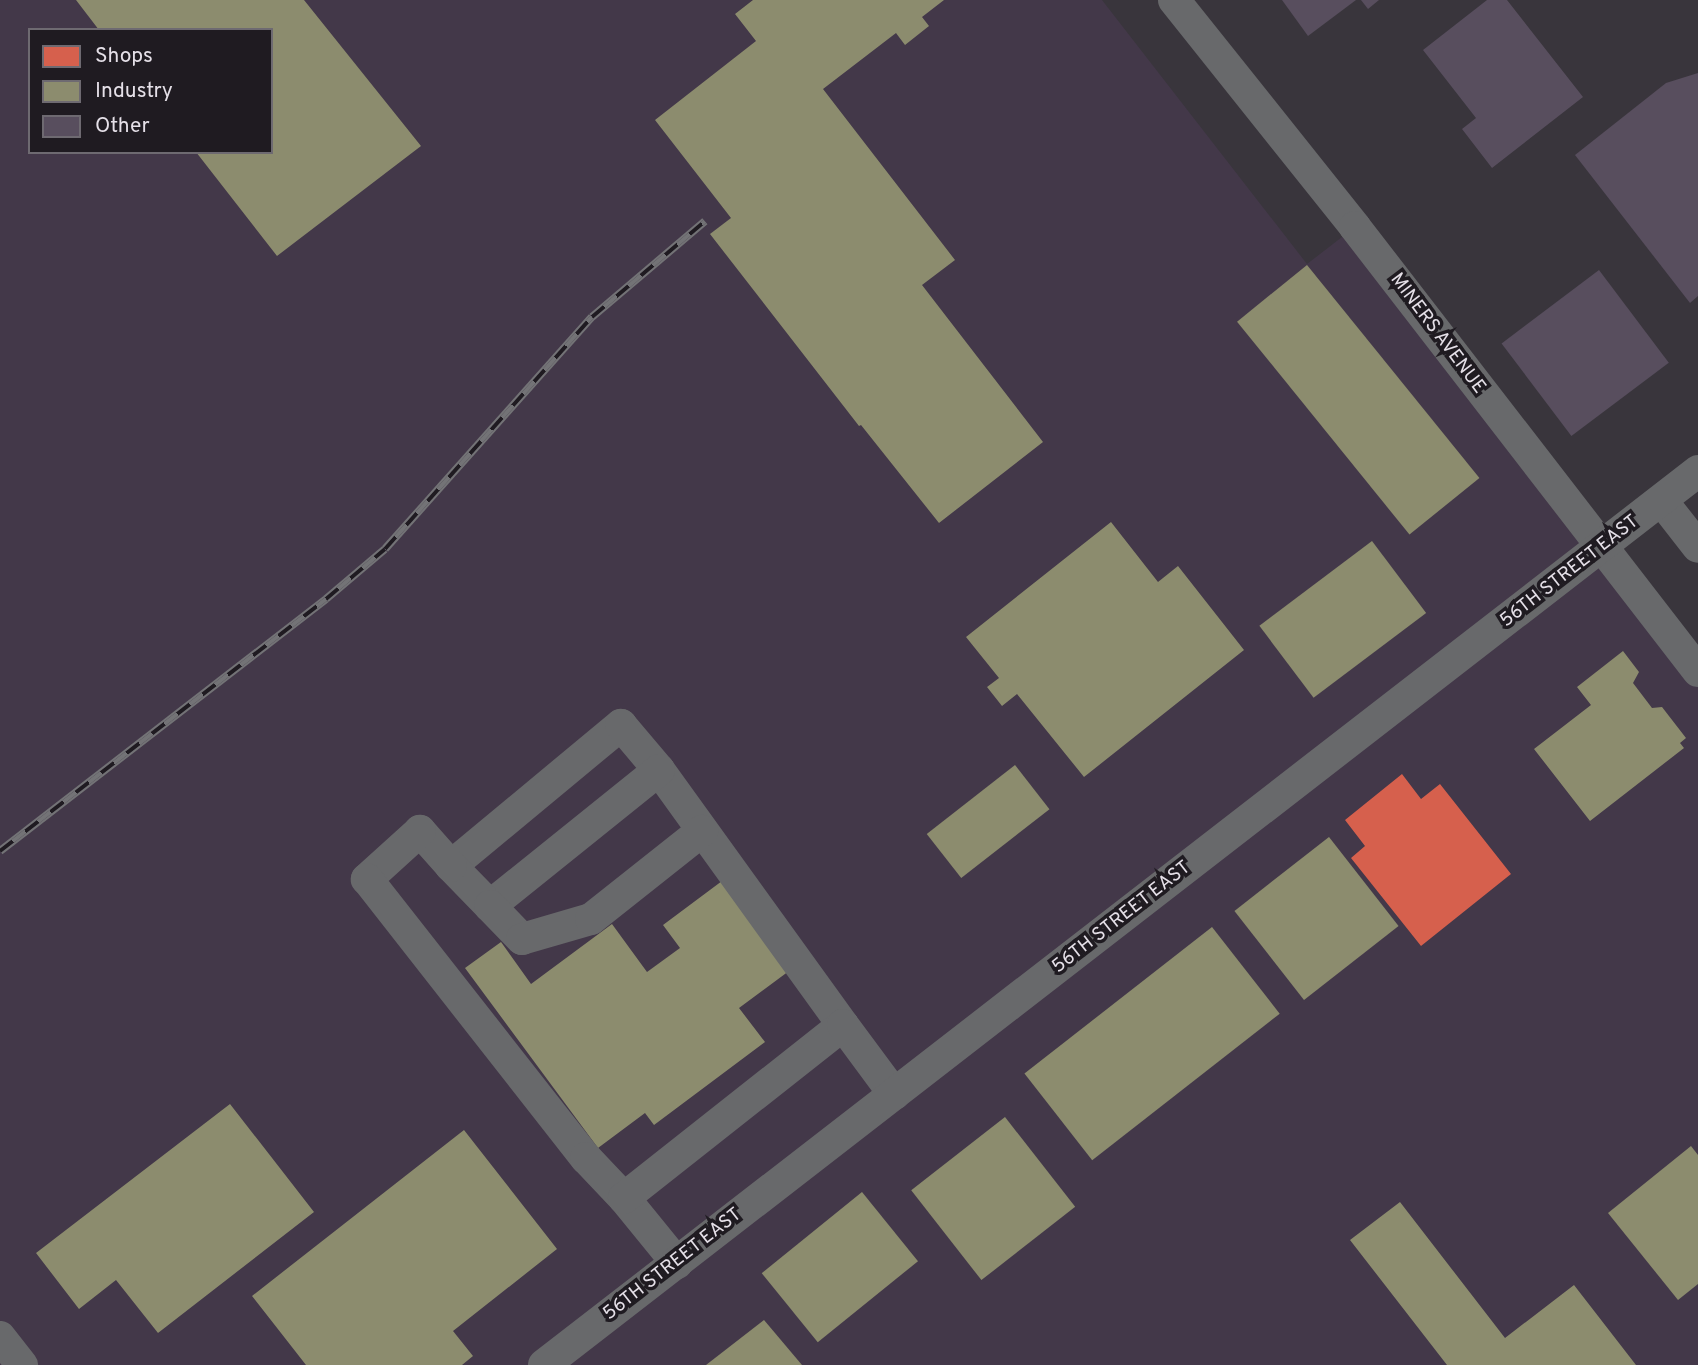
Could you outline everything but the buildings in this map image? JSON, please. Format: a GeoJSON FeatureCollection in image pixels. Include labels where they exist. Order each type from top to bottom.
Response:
{"type":"FeatureCollection","features":[{"type":"Feature","properties":{"kind":"street","name":"MINERS AVENUE"},"geometry":{"type":"LineString","coordinates":[[1174,0],[1355,227],[1698,671]]}},
{"type":"Feature","properties":{"kind":"street","name":"56TH STREET EAST"},"geometry":{"type":"LineString","coordinates":[[544,1365],[1698,471]]}},
{"type":"Feature","properties":{"kind":"street"},"geometry":{"type":"LineString","coordinates":[[1662,501],[1698,547]]}},
{"type":"Feature","properties":{"kind":"street"},"geometry":{"type":"LineString","coordinates":[[451,866],[621,725],[659,770],[842,1026],[894,1094]]}},
{"type":"Feature","properties":{"kind":"street"},"geometry":{"type":"LineString","coordinates":[[489,906],[659,770]]}},
{"type":"Feature","properties":{"kind":"street"},"geometry":{"type":"LineString","coordinates":[[677,1263],[624,1198],[586,1158],[367,878],[420,831],[522,939],[591,919],[702,831]]}},
{"type":"Feature","properties":{"kind":"street"},"geometry":{"type":"LineString","coordinates":[[624,1198],[842,1026]]}},
{"type":"Feature","properties":{"kind":"street"},"geometry":{"type":"LineString","coordinates":[[0,1337],[22,1365]]}},
{"type":"Feature","properties":{"kind":"shaded area"},"geometry":{"type":"Polygon","coordinates":[[[0,0],[1102,0],[1307,264],[1355,227],[1698,671],[1698,1365],[0,1365],[0,0]]]}},
{"type":"Feature","properties":{"kind":"railway"},"geometry":{"type":"LineString","coordinates":[[0,851],[326,599],[385,549],[592,317],[705,221]]}}]}
